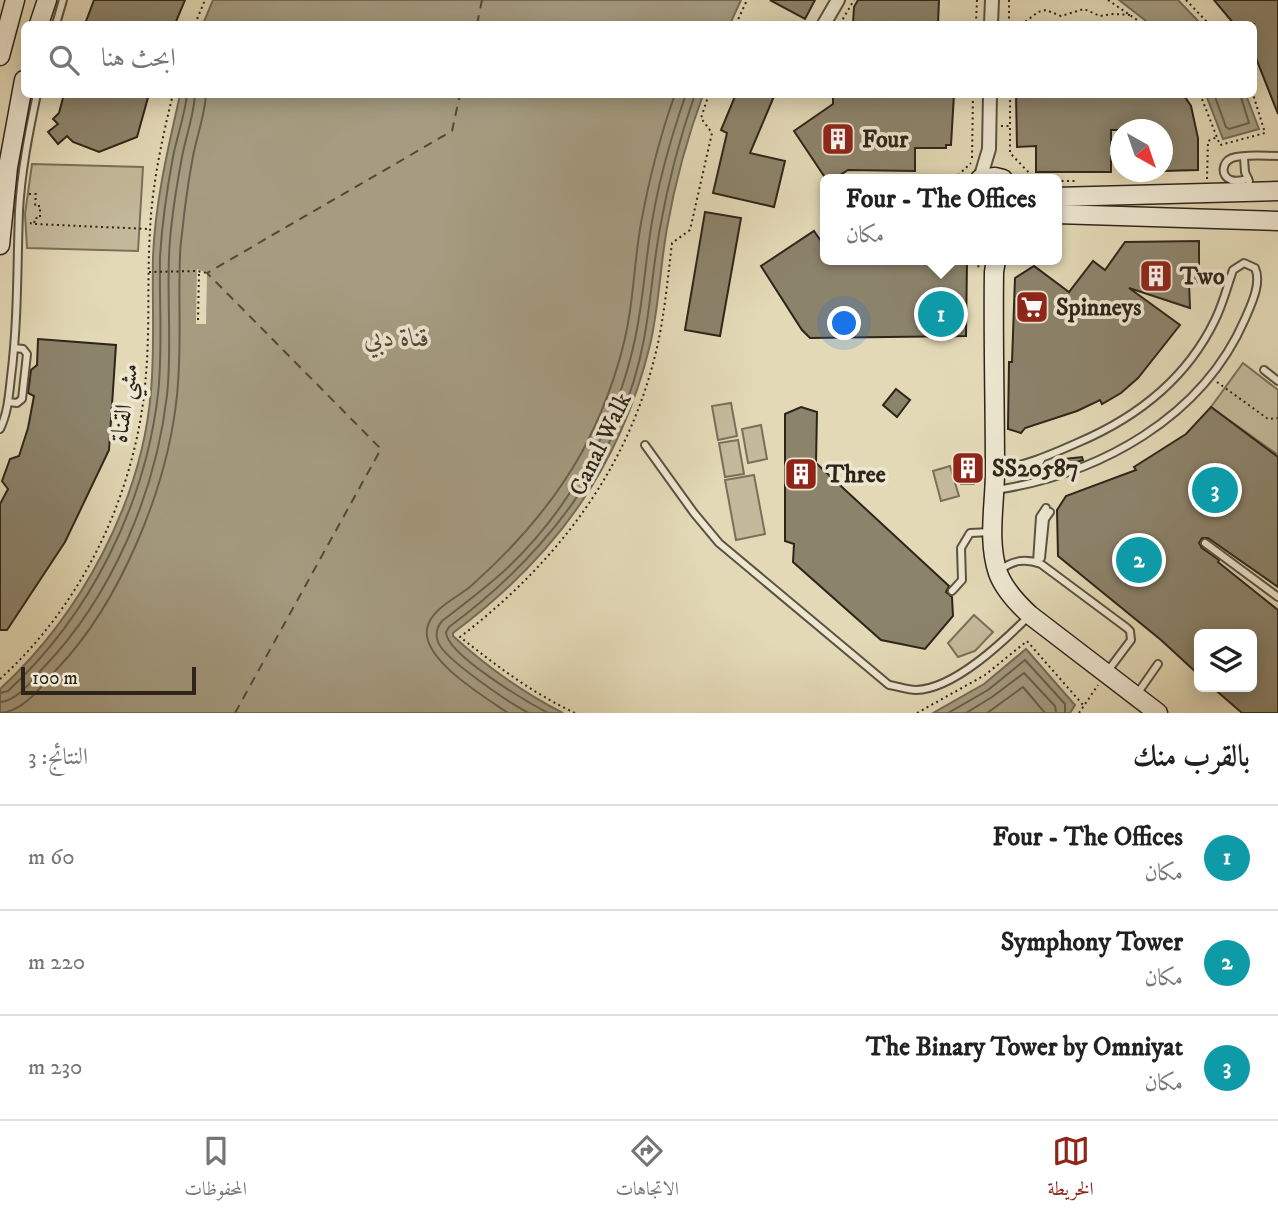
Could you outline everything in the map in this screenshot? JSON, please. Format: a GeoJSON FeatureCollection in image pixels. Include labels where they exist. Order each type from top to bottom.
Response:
{"type":"FeatureCollection","features":[{"type":"Feature","properties":{"kind":"street"},"geometry":{"type":"LineString","coordinates":[[0,56],[15,0]]}},
{"type":"Feature","properties":{"kind":"street"},"geometry":{"type":"LineString","coordinates":[[40,21],[47,0]]}},
{"type":"Feature","properties":{"kind":"street"},"geometry":{"type":"LineString","coordinates":[[826,21],[838,0]]}},
{"type":"Feature","properties":{"kind":"street"},"geometry":{"type":"LineString","coordinates":[[991,21],[992,0]]}},
{"type":"Feature","properties":{"kind":"street"},"geometry":{"type":"LineString","coordinates":[[0,245],[3,185],[24,121],[24,98]]}},
{"type":"Feature","properties":{"kind":"street"},"geometry":{"type":"LineString","coordinates":[[990,98],[990,174]]}},
{"type":"Feature","properties":{"kind":"street"},"geometry":{"type":"LineString","coordinates":[[1062,197],[1262,187]]}},
{"type":"Feature","properties":{"kind":"street"},"geometry":{"type":"LineString","coordinates":[[1062,214],[1278,221]]}},
{"type":"Feature","properties":{"kind":"street"},"geometry":{"type":"LineString","coordinates":[[993,265],[993,551],[998,573],[1014,599],[1030,615],[1158,713]]}},
{"type":"Feature","properties":{"kind":"lane"},"geometry":{"type":"LineString","coordinates":[[57,21],[63,0]]}},
{"type":"Feature","properties":{"kind":"lane"},"geometry":{"type":"LineString","coordinates":[[0,429],[8,402],[14,348],[24,121],[35,98]]}},
{"type":"Feature","properties":{"kind":"lane"},"geometry":{"type":"LineString","coordinates":[[1262,187],[1227,178],[1223,169],[1228,160],[1278,156]]}},
{"type":"Feature","properties":{"kind":"lane"},"geometry":{"type":"LineString","coordinates":[[1244,158],[1262,187]]}},
{"type":"Feature","properties":{"kind":"lane"},"geometry":{"type":"LineString","coordinates":[[995,490],[1047,478],[1107,455],[1153,431],[1173,415],[1210,377],[1238,336],[1248,312],[1258,274],[1250,264],[1244,263],[1233,270],[1207,335],[1185,366],[1159,394],[1113,427],[1038,462],[1038,473],[1047,478]]}},
{"type":"Feature","properties":{"kind":"lane"},"geometry":{"type":"LineString","coordinates":[[8,402],[17,402],[22,396],[27,354],[23,349],[14,348]]}},
{"type":"Feature","properties":{"kind":"lane"},"geometry":{"type":"LineString","coordinates":[[1264,370],[1278,381]]}},
{"type":"Feature","properties":{"kind":"lane"},"geometry":{"type":"LineString","coordinates":[[645,445],[719,543],[889,685],[916,690],[943,682],[969,668],[1030,615]]}},
{"type":"Feature","properties":{"kind":"lane"},"geometry":{"type":"LineString","coordinates":[[995,470],[1043,459]]}},
{"type":"Feature","properties":{"kind":"lane"},"geometry":{"type":"LineString","coordinates":[[1039,563],[1048,510]]}},
{"type":"Feature","properties":{"kind":"lane"},"geometry":{"type":"LineString","coordinates":[[952,591],[962,580],[961,548],[966,540],[971,533],[993,532]]}},
{"type":"Feature","properties":{"kind":"lane"},"geometry":{"type":"LineString","coordinates":[[1205,543],[1278,597]]}},
{"type":"Feature","properties":{"kind":"lane"},"geometry":{"type":"LineString","coordinates":[[993,551],[1016,561],[1039,563],[1130,631],[1129,643],[1106,674]]}},
{"type":"Feature","properties":{"kind":"lane"},"geometry":{"type":"LineString","coordinates":[[998,573],[1016,561]]}},
{"type":"Feature","properties":{"kind":"lane"},"geometry":{"type":"LineString","coordinates":[[1136,696],[1158,663]]}},
{"type":"Feature","properties":{"kind":"path"},"geometry":{"type":"LineString","coordinates":[[196,21],[205,0]]}},
{"type":"Feature","properties":{"kind":"path"},"geometry":{"type":"LineString","coordinates":[[737,21],[747,0]]}},
{"type":"Feature","properties":{"kind":"path"},"geometry":{"type":"LineString","coordinates":[[842,21],[853,0]]}},
{"type":"Feature","properties":{"kind":"path"},"geometry":{"type":"LineString","coordinates":[[976,21],[977,0]]}},
{"type":"Feature","properties":{"kind":"path"},"geometry":{"type":"LineString","coordinates":[[1009,0],[1009,21]]}},
{"type":"Feature","properties":{"kind":"path"},"geometry":{"type":"LineString","coordinates":[[1108,0],[1139,21]]}},
{"type":"Feature","properties":{"kind":"path"},"geometry":{"type":"LineString","coordinates":[[1186,0],[1206,21]]}},
{"type":"Feature","properties":{"kind":"path"},"geometry":{"type":"LineString","coordinates":[[1026,21],[1045,10],[1061,16],[1084,9],[1100,16],[1113,13],[1132,15]]}},
{"type":"Feature","properties":{"kind":"path","name":"مشي القناة"},"geometry":{"type":"LineString","coordinates":[[0,679],[57,615],[85,571],[113,516],[132,458],[142,411],[146,374],[150,229],[160,154],[172,98]]}},
{"type":"Feature","properties":{"kind":"path","name":"Canal Walk"},"geometry":{"type":"LineString","coordinates":[[575,713],[509,676],[460,637],[523,584],[570,532],[603,482],[630,429],[658,343],[672,243],[690,230],[712,133],[701,118],[708,98]]}},
{"type":"Feature","properties":{"kind":"path"},"geometry":{"type":"LineString","coordinates":[[959,174],[972,162],[973,98]]}},
{"type":"Feature","properties":{"kind":"path"},"geometry":{"type":"LineString","coordinates":[[1202,98],[1220,145],[1265,133],[1254,98]]}},
{"type":"Feature","properties":{"kind":"path"},"geometry":{"type":"LineString","coordinates":[[1010,126],[1010,153],[1030,174]]}},
{"type":"Feature","properties":{"kind":"path"},"geometry":{"type":"LineString","coordinates":[[1208,141],[1217,137]]}},
{"type":"Feature","properties":{"kind":"path"},"geometry":{"type":"LineString","coordinates":[[27,194],[36,194],[35,206],[40,206],[40,218],[35,218],[34,224]]}},
{"type":"Feature","properties":{"kind":"path"},"geometry":{"type":"LineString","coordinates":[[25,223],[150,229]]}},
{"type":"Feature","properties":{"kind":"path"},"geometry":{"type":"LineString","coordinates":[[198,271],[198,320]]}},
{"type":"Feature","properties":{"kind":"path"},"geometry":{"type":"LineString","coordinates":[[148,272],[207,273]]}},
{"type":"Feature","properties":{"kind":"path"},"geometry":{"type":"LineString","coordinates":[[1210,377],[1268,419],[1278,418]]}},
{"type":"Feature","properties":{"kind":"path"},"geometry":{"type":"LineString","coordinates":[[917,713],[985,675],[1027,641],[1084,706]]}},
{"type":"Feature","properties":{"kind":"path"},"geometry":{"type":"LineString","coordinates":[[1079,713],[1106,674]]}},
{"type":"Feature","properties":{"kind":"shaded area"},"geometry":{"type":"Polygon","coordinates":[[[32,164],[143,167],[138,251],[27,248],[25,214],[32,164]]]}},
{"type":"Feature","properties":{"kind":"shaded area"},"geometry":{"type":"Polygon","coordinates":[[[1243,363],[1278,390],[1278,455],[1211,407],[1243,363]]]}},
{"type":"Feature","properties":{"kind":"shaded area"},"geometry":{"type":"Polygon","coordinates":[[[731,403],[737,436],[718,440],[712,406],[731,403]]]}},
{"type":"Feature","properties":{"kind":"shaded area"},"geometry":{"type":"Polygon","coordinates":[[[761,425],[767,459],[748,463],[742,429],[761,425]]]}},
{"type":"Feature","properties":{"kind":"shaded area"},"geometry":{"type":"Polygon","coordinates":[[[738,440],[744,474],[725,477],[719,443],[738,440]]]}},
{"type":"Feature","properties":{"kind":"shaded area"},"geometry":{"type":"Polygon","coordinates":[[[950,466],[959,496],[941,501],[933,471],[950,466]]]}},
{"type":"Feature","properties":{"kind":"shaded area"},"geometry":{"type":"Polygon","coordinates":[[[754,475],[765,534],[736,540],[725,480],[754,475]]]}},
{"type":"Feature","properties":{"kind":"shaded area"},"geometry":{"type":"Polygon","coordinates":[[[974,615],[993,632],[975,651],[958,657],[948,643],[974,615]]]}},
{"type":"Feature","properties":{"kind":"water"},"geometry":{"type":"Polygon","coordinates":[[[213,0],[741,0],[731,21],[204,21],[213,0]]]}},
{"type":"Feature","properties":{"kind":"water"},"geometry":{"type":"Polygon","coordinates":[[[1119,0],[1178,0],[1198,21],[1146,21],[1119,0]]]}},
{"type":"Feature","properties":{"kind":"water","name":"قناة دبي"},"geometry":{"type":"Polygon","coordinates":[[[179,98],[702,98],[674,194],[650,345],[621,431],[578,507],[552,541],[522,574],[453,633],[453,636],[505,678],[563,713],[0,713],[0,689],[56,627],[81,591],[121,514],[135,474],[151,391],[153,257],[163,176],[179,98]]]}},
{"type":"Feature","properties":{"kind":"water"},"geometry":{"type":"Polygon","coordinates":[[[1207,98],[1247,98],[1259,129],[1223,139],[1207,98]]]}},
{"type":"Feature","properties":{"kind":"water"},"geometry":{"type":"Polygon","coordinates":[[[1026,649],[1075,705],[1070,713],[933,713],[984,684],[1026,649]]]}},
{"type":"Feature","properties":{"kind":"pier"},"geometry":{"type":"Polygon","coordinates":[[[197,269],[207,273],[206,324],[196,324],[197,269]]]}},
{"type":"Feature","properties":{"kind":"building"},"geometry":{"type":"Polygon","coordinates":[[[94,0],[185,0],[176,21],[86,21],[94,0]]]}},
{"type":"Feature","properties":{"kind":"building"},"geometry":{"type":"Polygon","coordinates":[[[770,0],[815,0],[805,19],[770,0]]]}},
{"type":"Feature","properties":{"kind":"building"},"geometry":{"type":"Polygon","coordinates":[[[858,0],[939,0],[938,21],[853,21],[854,7],[858,0]]]}},
{"type":"Feature","properties":{"kind":"building"},"geometry":{"type":"Polygon","coordinates":[[[1214,0],[1278,0],[1278,114],[1257,61],[1257,21],[1232,21],[1214,0]]]}},
{"type":"Feature","properties":{"kind":"building"},"geometry":{"type":"Polygon","coordinates":[[[63,98],[148,98],[137,137],[99,152],[73,142],[67,136],[58,144],[48,132],[58,124],[53,119],[59,113],[63,98]]]}},
{"type":"Feature","properties":{"kind":"building"},"geometry":{"type":"Polygon","coordinates":[[[734,98],[773,98],[750,153],[785,161],[774,207],[713,193],[727,133],[721,130],[734,98]]]}},
{"type":"Feature","properties":{"kind":"building"},"geometry":{"type":"Polygon","coordinates":[[[833,98],[954,98],[951,145],[946,145],[946,148],[915,148],[915,171],[848,170],[842,174],[823,174],[794,131],[833,104],[833,98]]]}},
{"type":"Feature","properties":{"kind":"building"},"geometry":{"type":"Polygon","coordinates":[[[1016,98],[1186,98],[1191,106],[1198,138],[1198,170],[1173,171],[1173,119],[1110,119],[1110,172],[1036,172],[1036,146],[1017,147],[1016,98]]]}},
{"type":"Feature","properties":{"kind":"building"},"geometry":{"type":"Polygon","coordinates":[[[705,212],[741,218],[720,336],[685,330],[705,212]]]}},
{"type":"Feature","properties":{"kind":"building"},"geometry":{"type":"Polygon","coordinates":[[[814,231],[820,240],[820,265],[967,265],[966,336],[810,338],[802,330],[761,266],[814,231]]]}},
{"type":"Feature","properties":{"kind":"building"},"geometry":{"type":"Polygon","coordinates":[[[1199,241],[1199,282],[1189,282],[1190,308],[1129,288],[1180,325],[1138,378],[1121,393],[1102,404],[1100,400],[1077,411],[1025,428],[1021,433],[1008,429],[1009,362],[1012,362],[1015,278],[1034,266],[1069,292],[1093,261],[1105,270],[1125,242],[1199,241]]]}},
{"type":"Feature","properties":{"kind":"building"},"geometry":{"type":"Polygon","coordinates":[[[38,339],[116,345],[109,450],[65,542],[7,630],[0,630],[0,504],[8,489],[2,481],[10,459],[19,456],[28,428],[34,396],[28,393],[31,370],[37,365],[38,339]]]}},
{"type":"Feature","properties":{"kind":"building"},"geometry":{"type":"Polygon","coordinates":[[[896,389],[910,400],[897,417],[883,405],[896,389]]]}},
{"type":"Feature","properties":{"kind":"building"},"geometry":{"type":"Polygon","coordinates":[[[801,407],[817,412],[816,463],[949,586],[946,592],[952,597],[953,616],[925,649],[881,640],[793,562],[794,544],[785,541],[785,414],[801,407]]]}},
{"type":"Feature","properties":{"kind":"building"},"geometry":{"type":"Polygon","coordinates":[[[1211,407],[1278,457],[1278,587],[1208,538],[1202,538],[1199,543],[1219,560],[1218,562],[1278,610],[1278,713],[1242,713],[1218,692],[1257,692],[1257,629],[1194,629],[1194,670],[1058,556],[1057,510],[1066,496],[1136,470],[1134,467],[1186,434],[1211,407]]]}},
{"type":"Feature","properties":{"kind":"building","name":"SS20587"},"geometry":{"type":"Polygon","coordinates":[[[961,453],[974,453],[974,484],[961,484],[961,453]]]}},
{"type":"Feature","properties":{"kind":"building"},"geometry":{"type":"Polygon","coordinates":[[[1082,457],[1083,460],[1056,469],[1055,460],[1082,457]]]}},
{"type":"Feature","properties":{"kind":"ferry route"},"geometry":{"type":"LineString","coordinates":[[478,21],[482,0]]}},
{"type":"Feature","properties":{"kind":"ferry route"},"geometry":{"type":"LineString","coordinates":[[235,713],[381,449],[207,273],[452,131],[459,98]]}},
{"type":"Feature","properties":{"kind":"place","name":"Four"},"geometry":{"type":"Point","coordinates":[838,139]}},
{"type":"Feature","properties":{"kind":"place","name":"Two"},"geometry":{"type":"Point","coordinates":[1156,276]}},
{"type":"Feature","properties":{"kind":"place","name":"Spinneys"},"geometry":{"type":"Point","coordinates":[1032,307]}},
{"type":"Feature","properties":{"kind":"place","name":"Four - The Offices"},"geometry":{"type":"Point","coordinates":[941,314]}},
{"type":"Feature","properties":{"kind":"place","name":"SS20587"},"geometry":{"type":"Point","coordinates":[968,468]}},
{"type":"Feature","properties":{"kind":"place","name":"Three"},"geometry":{"type":"Point","coordinates":[801,474]}},
{"type":"Feature","properties":{"kind":"place","name":"The Binary Tower by Omniyat"},"geometry":{"type":"Point","coordinates":[1215,490]}},
{"type":"Feature","properties":{"kind":"place","name":"Symphony Tower"},"geometry":{"type":"Point","coordinates":[1139,560]}}]}
